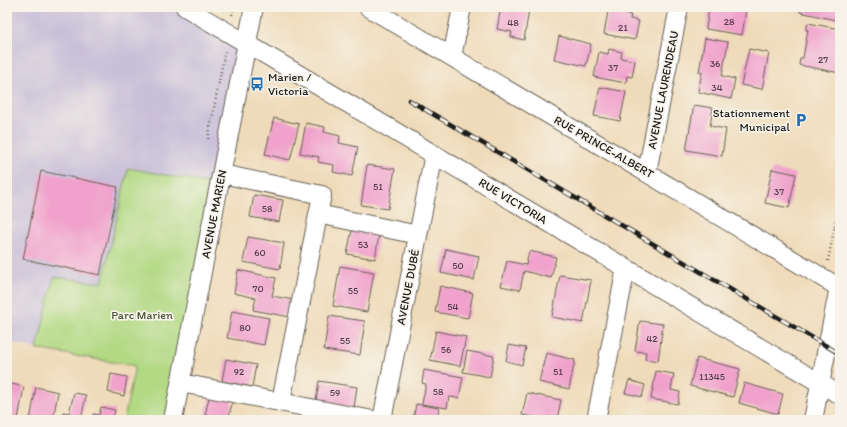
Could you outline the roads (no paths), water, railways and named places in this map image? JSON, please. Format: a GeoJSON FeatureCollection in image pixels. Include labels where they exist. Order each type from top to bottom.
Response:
{"type":"FeatureCollection","features":[{"type":"Feature","properties":{"kind":"street","name":"RUE VICTORIA"},"geometry":{"type":"LineString","coordinates":[[186,7],[840,395]]}},
{"type":"Feature","properties":{"kind":"street","name":"AVENUE MARIEN"},"geometry":{"type":"LineString","coordinates":[[173,420],[254,7]]}},
{"type":"Feature","properties":{"kind":"street","name":"RUE PRINCE-ALBERT"},"geometry":{"type":"LineString","coordinates":[[368,7],[840,286]]}},
{"type":"Feature","properties":{"kind":"street"},"geometry":{"type":"LineString","coordinates":[[452,58],[462,7]]}},
{"type":"Feature","properties":{"kind":"street","name":"AVENUE LAURENDEAU"},"geometry":{"type":"LineString","coordinates":[[647,172],[679,7]]}},
{"type":"Feature","properties":{"kind":"street","name":"AVENUE DUBÉ"},"geometry":{"type":"LineString","coordinates":[[382,420],[434,154]]}},
{"type":"Feature","properties":{"kind":"street"},"geometry":{"type":"LineString","coordinates":[[222,174],[322,195],[281,402]]}},
{"type":"Feature","properties":{"kind":"street"},"geometry":{"type":"LineString","coordinates":[[318,214],[418,235]]}},
{"type":"Feature","properties":{"kind":"street"},"geometry":{"type":"LineString","coordinates":[[596,420],[626,268]]}},
{"type":"Feature","properties":{"kind":"street"},"geometry":{"type":"LineString","coordinates":[[813,420],[840,286]]}},
{"type":"Feature","properties":{"kind":"street"},"geometry":{"type":"LineString","coordinates":[[181,383],[374,420]]}},
{"type":"Feature","properties":{"kind":"railway"},"geometry":{"type":"LineString","coordinates":[[409,100],[840,354]]}},
{"type":"Feature","properties":{"kind":"place","name":"Marien / Victoria"},"geometry":{"type":"Point","coordinates":[257,84]}},
{"type":"Feature","properties":{"kind":"place","name":"Stationnement Municipal"},"geometry":{"type":"Point","coordinates":[801,120]}},
{"type":"Feature","properties":{"kind":"park label","name":"Parc Marien"},"geometry":{"type":"Point","coordinates":[142,315]}}]}
